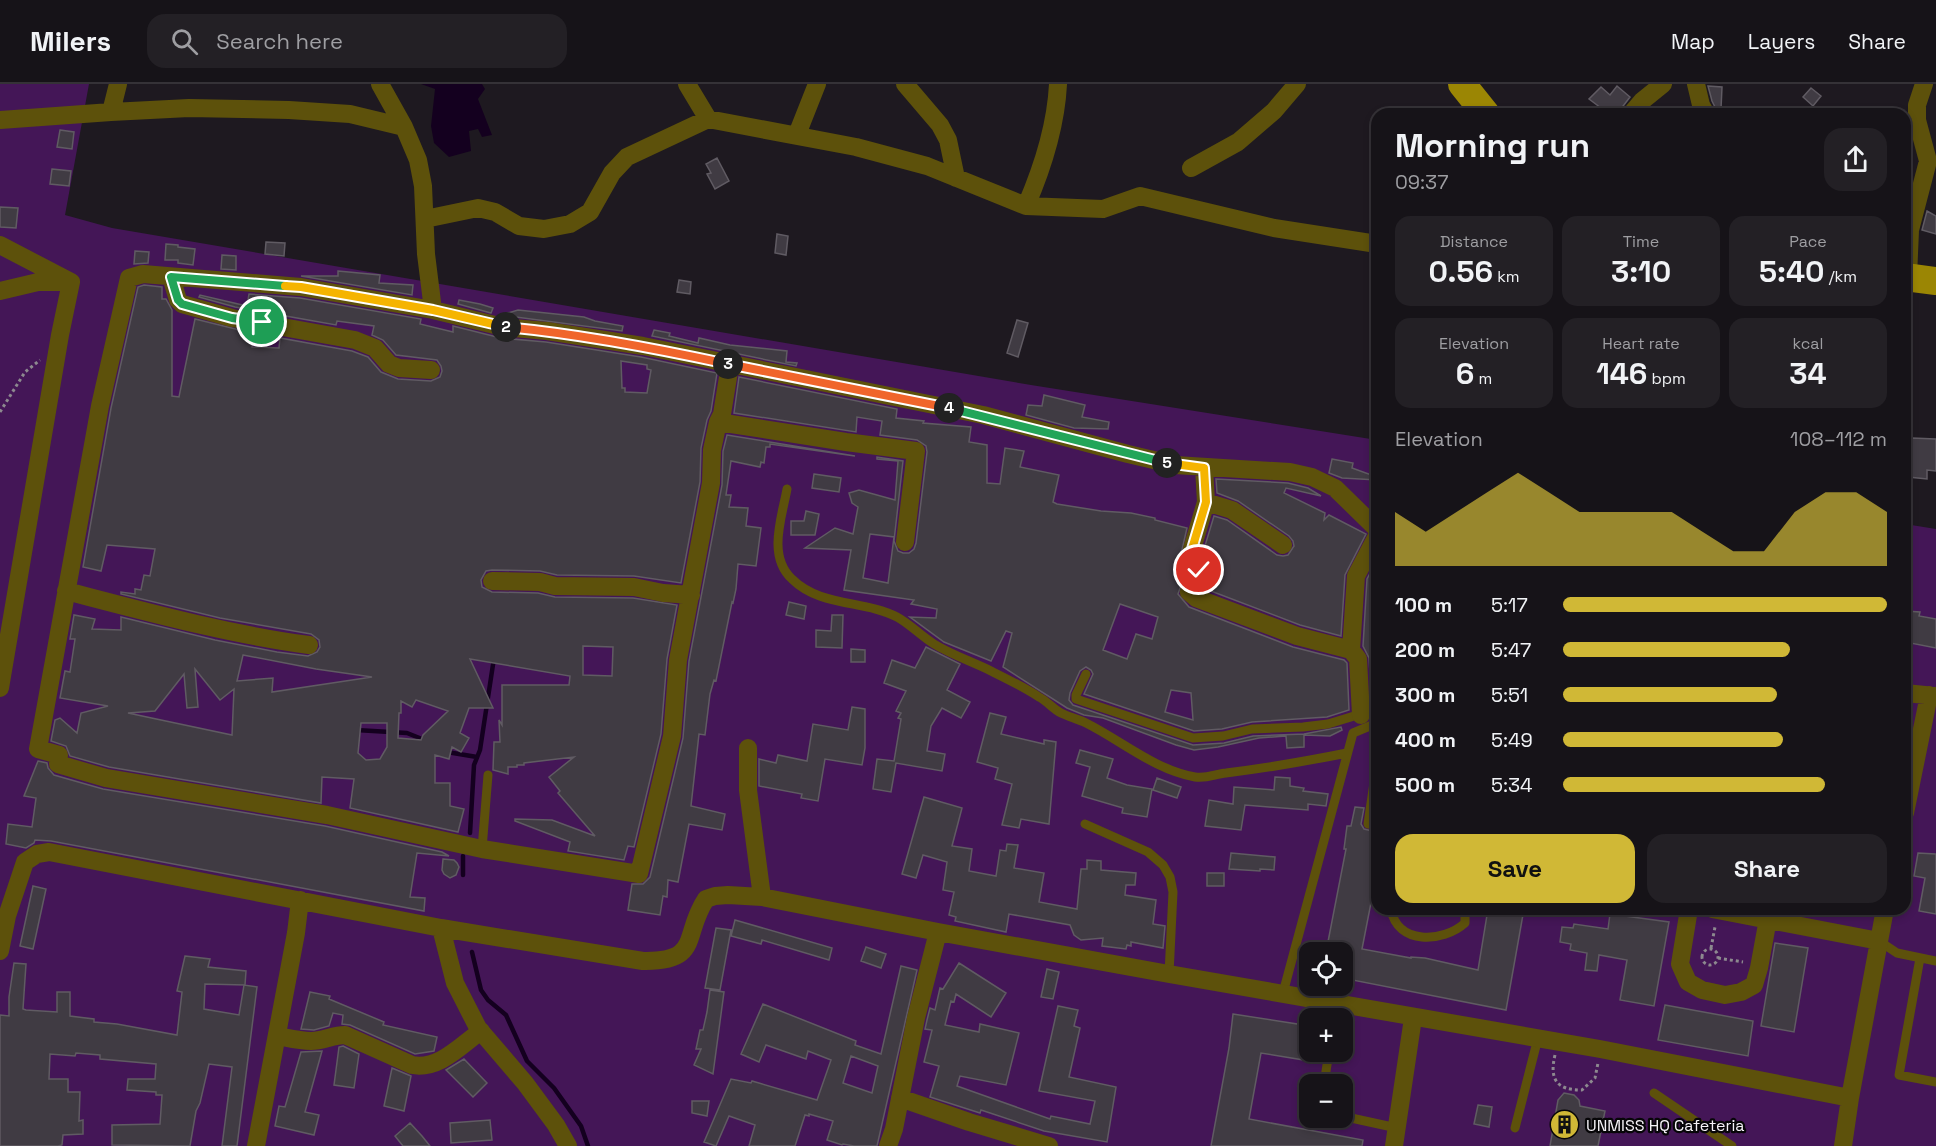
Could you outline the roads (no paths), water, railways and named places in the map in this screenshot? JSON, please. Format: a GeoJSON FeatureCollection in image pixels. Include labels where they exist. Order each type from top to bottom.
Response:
{"type":"FeatureCollection","features":[{"type":"Feature","properties":{"kind":"main road"},"geometry":{"type":"LineString","coordinates":[[1462,84],[1481,108]]}},
{"type":"Feature","properties":{"kind":"main road"},"geometry":{"type":"LineString","coordinates":[[1911,273],[1936,281]]}},
{"type":"Feature","properties":{"kind":"street"},"geometry":{"type":"LineString","coordinates":[[111,112],[118,84]]}},
{"type":"Feature","properties":{"kind":"street"},"geometry":{"type":"LineString","coordinates":[[380,84],[404,127],[418,160],[423,186],[426,254],[433,310]]}},
{"type":"Feature","properties":{"kind":"street"},"geometry":{"type":"LineString","coordinates":[[687,84],[708,119]]}},
{"type":"Feature","properties":{"kind":"street"},"geometry":{"type":"LineString","coordinates":[[798,132],[817,84]]}},
{"type":"Feature","properties":{"kind":"street"},"geometry":{"type":"LineString","coordinates":[[904,84],[940,125],[948,140],[956,178]]}},
{"type":"Feature","properties":{"kind":"street"},"geometry":{"type":"LineString","coordinates":[[1026,207],[1051,129],[1058,84]]}},
{"type":"Feature","properties":{"kind":"street"},"geometry":{"type":"LineString","coordinates":[[1191,168],[1238,142],[1274,111],[1297,84]]}},
{"type":"Feature","properties":{"kind":"street"},"geometry":{"type":"LineString","coordinates":[[1639,100],[1663,84]]}},
{"type":"Feature","properties":{"kind":"street"},"geometry":{"type":"LineString","coordinates":[[1696,84],[1703,108]]}},
{"type":"Feature","properties":{"kind":"street"},"geometry":{"type":"LineString","coordinates":[[1911,226],[1931,154],[1917,120],[1917,105],[1924,84]]}},
{"type":"Feature","properties":{"kind":"street"},"geometry":{"type":"LineString","coordinates":[[0,120],[189,108],[350,114],[404,127]]}},
{"type":"Feature","properties":{"kind":"street"},"geometry":{"type":"LineString","coordinates":[[425,219],[478,208],[495,212],[519,226],[544,229],[570,224],[590,212],[612,173],[627,157],[708,119],[856,147],[927,166],[1026,207],[1103,209],[1140,195],[1274,228],[1371,243]]}},
{"type":"Feature","properties":{"kind":"street"},"geometry":{"type":"LineString","coordinates":[[0,245],[71,282]]}},
{"type":"Feature","properties":{"kind":"street"},"geometry":{"type":"LineString","coordinates":[[730,365],[722,414],[717,422],[712,450],[711,483],[678,660],[672,736],[639,874],[482,849],[327,815],[106,778],[58,764],[59,755],[38,749],[100,406],[129,278],[143,274],[301,287],[433,310],[503,327],[547,331],[631,344],[983,415],[1175,465],[1267,469],[1312,477],[1335,488],[1371,524]]}},
{"type":"Feature","properties":{"kind":"street"},"geometry":{"type":"LineString","coordinates":[[171,277],[178,300],[182,304],[232,318],[355,340],[375,348],[389,364],[399,368],[431,370]]}},
{"type":"Feature","properties":{"kind":"street"},"geometry":{"type":"LineString","coordinates":[[0,291],[38,282],[71,282]]}},
{"type":"Feature","properties":{"kind":"street"},"geometry":{"type":"LineString","coordinates":[[0,688],[71,282]]}},
{"type":"Feature","properties":{"kind":"street"},"geometry":{"type":"LineString","coordinates":[[717,422],[916,451],[906,542]]}},
{"type":"Feature","properties":{"kind":"street"},"geometry":{"type":"LineString","coordinates":[[1204,468],[1206,502],[1192,554],[1198,559],[1200,566],[1190,588],[1191,595],[1297,636],[1351,651],[1358,659],[1371,712]]}},
{"type":"Feature","properties":{"kind":"street"},"geometry":{"type":"LineString","coordinates":[[1206,502],[1232,510],[1283,545]]}},
{"type":"Feature","properties":{"kind":"street"},"geometry":{"type":"LineString","coordinates":[[1351,651],[1356,576],[1371,547]]}},
{"type":"Feature","properties":{"kind":"street"},"geometry":{"type":"LineString","coordinates":[[492,581],[540,582],[566,586],[634,587],[663,593],[691,595]]}},
{"type":"Feature","properties":{"kind":"street"},"geometry":{"type":"LineString","coordinates":[[66,591],[203,626],[309,645]]}},
{"type":"Feature","properties":{"kind":"street"},"geometry":{"type":"LineString","coordinates":[[1911,694],[1933,696],[1911,788]]}},
{"type":"Feature","properties":{"kind":"street"},"geometry":{"type":"LineString","coordinates":[[747,748],[747,790],[762,897]]}},
{"type":"Feature","properties":{"kind":"street"},"geometry":{"type":"LineString","coordinates":[[0,951],[7,916],[25,862],[37,854],[49,852],[441,928],[643,961],[664,961],[678,956],[687,945],[706,899],[728,895],[762,897],[938,932],[1283,993],[1327,1008]]}},
{"type":"Feature","properties":{"kind":"street"},"geometry":{"type":"LineString","coordinates":[[256,1146],[300,900]]}},
{"type":"Feature","properties":{"kind":"street"},"geometry":{"type":"LineString","coordinates":[[1688,915],[1680,964],[1688,982],[1702,990],[1725,995],[1741,992],[1754,985],[1768,919]]}},
{"type":"Feature","properties":{"kind":"street"},"geometry":{"type":"LineString","coordinates":[[1744,915],[1879,941]]}},
{"type":"Feature","properties":{"kind":"street"},"geometry":{"type":"LineString","coordinates":[[1843,1146],[1884,915]]}},
{"type":"Feature","properties":{"kind":"street"},"geometry":{"type":"LineString","coordinates":[[441,928],[455,983],[481,1031],[525,1083],[556,1125],[568,1146]]}},
{"type":"Feature","properties":{"kind":"street"},"geometry":{"type":"LineString","coordinates":[[888,1146],[916,1018],[938,932]]}},
{"type":"Feature","properties":{"kind":"street"},"geometry":{"type":"LineString","coordinates":[[1353,1013],[1413,1018],[1538,1038],[1850,1098]]}},
{"type":"Feature","properties":{"kind":"street"},"geometry":{"type":"LineString","coordinates":[[1395,1137],[1413,1018]]}},
{"type":"Feature","properties":{"kind":"street"},"geometry":{"type":"LineString","coordinates":[[277,1036],[310,1041],[345,1035],[412,1065],[422,1067],[431,1066],[481,1031]]}},
{"type":"Feature","properties":{"kind":"street"},"geometry":{"type":"LineString","coordinates":[[900,1098],[1049,1146]]}},
{"type":"Feature","properties":{"kind":"lane"},"geometry":{"type":"LineString","coordinates":[[787,489],[778,557],[783,569],[798,584],[832,601],[872,608],[899,618],[934,645],[1021,687],[1041,698],[1059,713],[1085,723],[1164,767],[1198,778],[1212,777],[1221,773],[1280,767],[1347,753]]}},
{"type":"Feature","properties":{"kind":"lane"},"geometry":{"type":"LineString","coordinates":[[1086,674],[1076,699],[1193,738],[1223,736],[1252,729],[1328,724],[1371,716]]}},
{"type":"Feature","properties":{"kind":"lane"},"geometry":{"type":"LineString","coordinates":[[1283,993],[1353,733],[1371,717]]}},
{"type":"Feature","properties":{"kind":"lane"},"geometry":{"type":"LineString","coordinates":[[482,849],[488,775]]}},
{"type":"Feature","properties":{"kind":"lane"},"geometry":{"type":"LineString","coordinates":[[1371,803],[1368,824],[1371,824]]}},
{"type":"Feature","properties":{"kind":"lane"},"geometry":{"type":"LineString","coordinates":[[1085,824],[1148,852],[1163,865],[1170,877],[1173,892],[1169,974]]}},
{"type":"Feature","properties":{"kind":"lane"},"geometry":{"type":"LineString","coordinates":[[1392,915],[1393,921],[1402,930],[1416,937],[1438,936],[1456,931],[1465,923],[1465,915]]}},
{"type":"Feature","properties":{"kind":"lane"},"geometry":{"type":"LineString","coordinates":[[1879,941],[1896,954],[1936,961]]}},
{"type":"Feature","properties":{"kind":"lane"},"geometry":{"type":"LineString","coordinates":[[1920,958],[1899,1075],[1936,1082]]}},
{"type":"Feature","properties":{"kind":"lane"},"geometry":{"type":"LineString","coordinates":[[1515,1128],[1538,1038]]}},
{"type":"Feature","properties":{"kind":"lane"},"geometry":{"type":"LineString","coordinates":[[1654,1093],[1732,1146]]}},
{"type":"Feature","properties":{"kind":"lane"},"geometry":{"type":"LineString","coordinates":[[1353,1120],[1395,1137]]}},
{"type":"Feature","properties":{"kind":"waterway"},"geometry":{"type":"LineString","coordinates":[[470,833],[474,765],[480,750],[494,658]]}},
{"type":"Feature","properties":{"kind":"waterway"},"geometry":{"type":"LineString","coordinates":[[356,730],[407,733],[427,741]]}},
{"type":"Feature","properties":{"kind":"waterway"},"geometry":{"type":"LineString","coordinates":[[447,752],[477,757]]}},
{"type":"Feature","properties":{"kind":"waterway"},"geometry":{"type":"LineString","coordinates":[[463,856],[463,875]]}},
{"type":"Feature","properties":{"kind":"waterway"},"geometry":{"type":"LineString","coordinates":[[472,952],[481,990],[488,1000],[506,1015],[527,1061],[554,1088],[581,1126],[588,1146]]}},
{"type":"Feature","properties":{"kind":"place","name":"UNMISS HQ Cafeteria"},"geometry":{"type":"Point","coordinates":[1565,1125]}}]}
